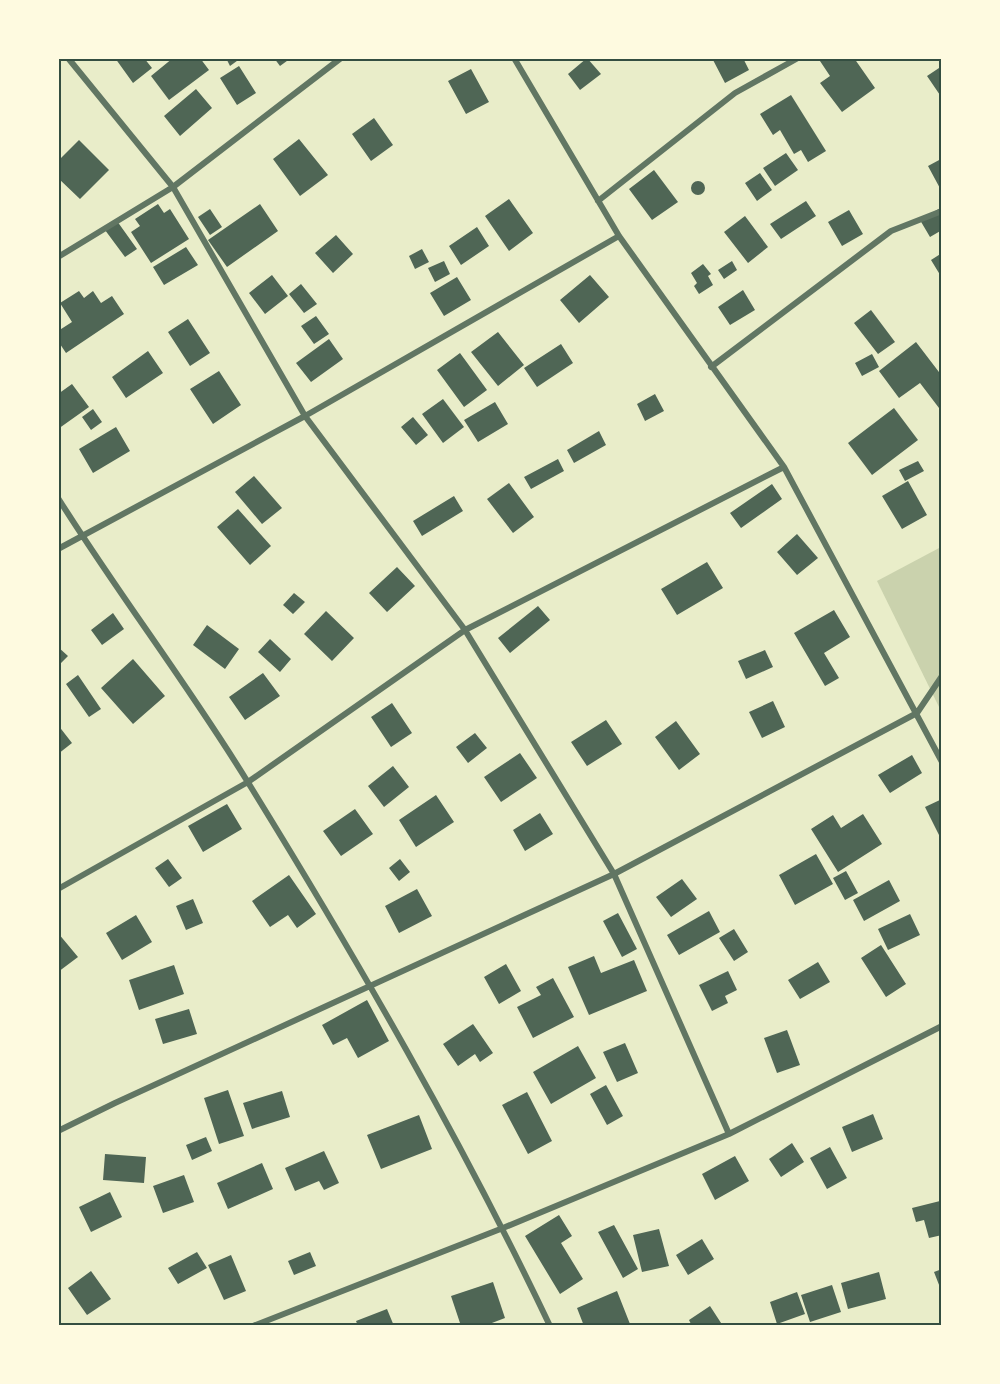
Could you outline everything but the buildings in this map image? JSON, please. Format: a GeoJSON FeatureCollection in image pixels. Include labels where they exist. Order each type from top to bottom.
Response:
{"type":"FeatureCollection","features":[{"type":"Feature","properties":{"kind":"street"},"geometry":{"type":"LineString","coordinates":[[68,58],[173,187],[305,416],[465,630],[614,874],[729,1134]]}},
{"type":"Feature","properties":{"kind":"street"},"geometry":{"type":"LineString","coordinates":[[58,257],[173,187],[341,58]]}},
{"type":"Feature","properties":{"kind":"street"},"geometry":{"type":"LineString","coordinates":[[514,58],[619,236],[784,467],[942,762]]}},
{"type":"Feature","properties":{"kind":"street"},"geometry":{"type":"LineString","coordinates":[[598,201],[735,93],[798,58]]}},
{"type":"Feature","properties":{"kind":"street"},"geometry":{"type":"LineString","coordinates":[[711,367],[891,231],[942,211]]}},
{"type":"Feature","properties":{"kind":"street"},"geometry":{"type":"LineString","coordinates":[[58,549],[305,416],[619,236]]}},
{"type":"Feature","properties":{"kind":"street"},"geometry":{"type":"LineString","coordinates":[[58,889],[248,782],[465,630],[784,467]]}},
{"type":"Feature","properties":{"kind":"street"},"geometry":{"type":"LineString","coordinates":[[58,498],[248,782],[370,987],[503,1228],[550,1326]]}},
{"type":"Feature","properties":{"kind":"street"},"geometry":{"type":"LineString","coordinates":[[58,1131],[614,874],[917,713],[942,676]]}},
{"type":"Feature","properties":{"kind":"street"},"geometry":{"type":"LineString","coordinates":[[253,1326],[503,1228],[729,1134],[942,1026]]}},
{"type":"Feature","properties":{"kind":"green space"},"geometry":{"type":"Polygon","coordinates":[[[941,547],[941,711],[877,581],[941,547]]]}}]}
